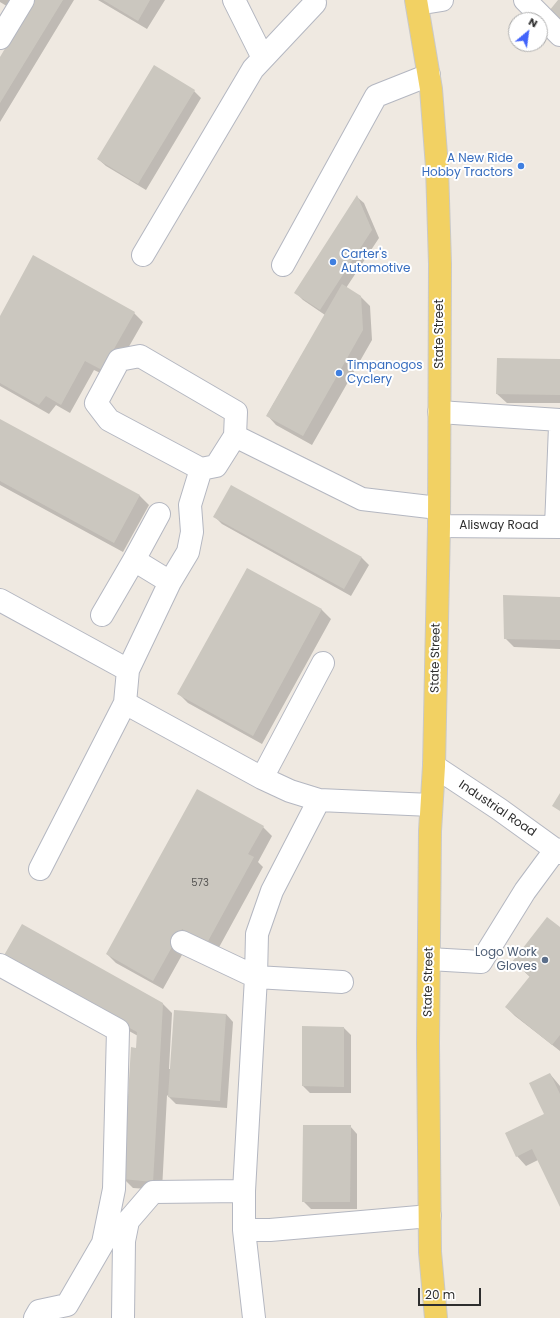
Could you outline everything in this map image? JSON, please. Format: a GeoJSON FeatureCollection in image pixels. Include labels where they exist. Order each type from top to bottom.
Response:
{"type":"FeatureCollection","features":[{"type":"Feature","properties":{"kind":"main road","name":"State Street"},"geometry":{"type":"LineString","coordinates":[[416,2],[431,89],[440,264],[438,517],[434,766],[431,805],[428,1043],[430,1252],[436,1318]]}},
{"type":"Feature","properties":{"kind":"street"},"geometry":{"type":"LineString","coordinates":[[0,38],[23,0]]}},
{"type":"Feature","properties":{"kind":"street"},"geometry":{"type":"LineString","coordinates":[[234,0],[263,58]]}},
{"type":"Feature","properties":{"kind":"street"},"geometry":{"type":"LineString","coordinates":[[416,2],[442,0]]}},
{"type":"Feature","properties":{"kind":"street"},"geometry":{"type":"LineString","coordinates":[[525,0],[560,36]]}},
{"type":"Feature","properties":{"kind":"street"},"geometry":{"type":"LineString","coordinates":[[143,255],[252,69],[318,1]]}},
{"type":"Feature","properties":{"kind":"street"},"geometry":{"type":"LineString","coordinates":[[283,265],[376,96],[429,75]]}},
{"type":"Feature","properties":{"kind":"street"},"geometry":{"type":"LineString","coordinates":[[140,356],[236,412],[235,436],[216,466],[201,469],[109,420],[96,403],[119,360],[140,356]]}},
{"type":"Feature","properties":{"kind":"street"},"geometry":{"type":"LineString","coordinates":[[439,412],[560,420]]}},
{"type":"Feature","properties":{"kind":"street"},"geometry":{"type":"LineString","coordinates":[[558,527],[560,426]]}},
{"type":"Feature","properties":{"kind":"street","name":"Alisway Road"},"geometry":{"type":"LineString","coordinates":[[235,436],[362,499],[438,517],[558,527]]}},
{"type":"Feature","properties":{"kind":"street"},"geometry":{"type":"LineString","coordinates":[[40,869],[125,703],[128,670],[170,582],[188,552],[192,532],[190,505],[201,469]]}},
{"type":"Feature","properties":{"kind":"street"},"geometry":{"type":"LineString","coordinates":[[102,615],[159,514]]}},
{"type":"Feature","properties":{"kind":"street"},"geometry":{"type":"LineString","coordinates":[[134,560],[170,582]]}},
{"type":"Feature","properties":{"kind":"street"},"geometry":{"type":"LineString","coordinates":[[0,600],[128,670]]}},
{"type":"Feature","properties":{"kind":"street"},"geometry":{"type":"LineString","coordinates":[[262,778],[323,663]]}},
{"type":"Feature","properties":{"kind":"street"},"geometry":{"type":"LineString","coordinates":[[125,703],[262,778],[290,791],[319,800],[431,805]]}},
{"type":"Feature","properties":{"kind":"street","name":"Industrial Road"},"geometry":{"type":"LineString","coordinates":[[434,766],[499,809],[558,851]]}},
{"type":"Feature","properties":{"kind":"street"},"geometry":{"type":"LineString","coordinates":[[254,1318],[244,1230],[244,1191],[257,934],[272,892],[319,800]]}},
{"type":"Feature","properties":{"kind":"street"},"geometry":{"type":"LineString","coordinates":[[429,959],[481,962],[525,891],[558,851]]}},
{"type":"Feature","properties":{"kind":"street"},"geometry":{"type":"LineString","coordinates":[[182,942],[256,977],[342,982]]}},
{"type":"Feature","properties":{"kind":"street"},"geometry":{"type":"LineString","coordinates":[[0,965],[118,1030],[114,1189],[103,1243],[67,1305],[39,1311],[35,1318]]}},
{"type":"Feature","properties":{"kind":"street"},"geometry":{"type":"LineString","coordinates":[[123,1318],[124,1241],[128,1221],[153,1192],[244,1191]]}},
{"type":"Feature","properties":{"kind":"street"},"geometry":{"type":"LineString","coordinates":[[244,1230],[270,1230],[430,1216]]}},
{"type":"Feature","properties":{"kind":"building"},"geometry":{"type":"Polygon","coordinates":[[[34,0],[63,0],[0,103],[0,57],[34,0]]]}},
{"type":"Feature","properties":{"kind":"building"},"geometry":{"type":"Polygon","coordinates":[[[103,0],[150,0],[138,21],[103,0]]]}},
{"type":"Feature","properties":{"kind":"building"},"geometry":{"type":"Polygon","coordinates":[[[558,0],[560,0],[560,20],[549,11],[558,0]]]}},
{"type":"Feature","properties":{"kind":"building"},"geometry":{"type":"Polygon","coordinates":[[[154,65],[195,90],[138,184],[97,159],[154,65]]]}},
{"type":"Feature","properties":{"kind":"building","name":"Carter's Automotive"},"geometry":{"type":"Polygon","coordinates":[[[357,195],[372,230],[320,310],[294,293],[357,195]]]}},
{"type":"Feature","properties":{"kind":"building"},"geometry":{"type":"Polygon","coordinates":[[[33,255],[135,312],[102,370],[85,361],[61,405],[46,396],[39,405],[0,383],[0,316],[33,255]]]}},
{"type":"Feature","properties":{"kind":"building"},"geometry":{"type":"Polygon","coordinates":[[[342,284],[361,296],[363,330],[303,436],[266,416],[342,284]]]}},
{"type":"Feature","properties":{"kind":"building"},"geometry":{"type":"Polygon","coordinates":[[[497,358],[560,359],[560,395],[496,394],[497,358]]]}},
{"type":"Feature","properties":{"kind":"building"},"geometry":{"type":"Polygon","coordinates":[[[0,419],[140,495],[114,543],[0,481],[0,419]]]}},
{"type":"Feature","properties":{"kind":"building"},"geometry":{"type":"Polygon","coordinates":[[[231,485],[362,557],[344,589],[213,517],[231,485]]]}},
{"type":"Feature","properties":{"kind":"building"},"geometry":{"type":"Polygon","coordinates":[[[247,568],[322,609],[253,736],[177,694],[247,568]]]}},
{"type":"Feature","properties":{"kind":"building"},"geometry":{"type":"Polygon","coordinates":[[[503,595],[560,597],[560,640],[504,639],[503,595]]]}},
{"type":"Feature","properties":{"kind":"building"},"geometry":{"type":"Polygon","coordinates":[[[197,789],[264,826],[248,854],[254,857],[207,943],[182,929],[153,981],[106,954],[197,789]]]}},
{"type":"Feature","properties":{"kind":"building"},"geometry":{"type":"Polygon","coordinates":[[[560,793],[560,811],[552,806],[560,793]]]}},
{"type":"Feature","properties":{"kind":"building"},"geometry":{"type":"Polygon","coordinates":[[[547,917],[560,927],[560,1035],[552,1045],[505,1007],[530,976],[512,962],[547,917]]]}},
{"type":"Feature","properties":{"kind":"building"},"geometry":{"type":"Polygon","coordinates":[[[22,924],[163,1003],[153,1182],[123,1179],[131,1047],[136,1048],[137,1032],[3,957],[22,924]]]}},
{"type":"Feature","properties":{"kind":"building"},"geometry":{"type":"Polygon","coordinates":[[[174,1010],[226,1014],[220,1101],[168,1097],[174,1010]]]}},
{"type":"Feature","properties":{"kind":"building"},"geometry":{"type":"Polygon","coordinates":[[[302,1026],[344,1027],[344,1087],[302,1086],[302,1026]]]}},
{"type":"Feature","properties":{"kind":"building"},"geometry":{"type":"Polygon","coordinates":[[[550,1073],[560,1094],[560,1207],[532,1149],[516,1157],[505,1133],[544,1114],[529,1083],[550,1073]]]}},
{"type":"Feature","properties":{"kind":"building"},"geometry":{"type":"Polygon","coordinates":[[[303,1125],[351,1125],[350,1202],[302,1202],[303,1125]]]}},
{"type":"Feature","properties":{"kind":"place","name":"A New Ride Hobby Tractors"},"geometry":{"type":"Point","coordinates":[521,166]}},
{"type":"Feature","properties":{"kind":"place","name":"Carter's Automotive"},"geometry":{"type":"Point","coordinates":[333,262]}},
{"type":"Feature","properties":{"kind":"place","name":"Timpanogos Cyclery"},"geometry":{"type":"Point","coordinates":[339,373]}},
{"type":"Feature","properties":{"kind":"place","name":"Logo Work Gloves"},"geometry":{"type":"Point","coordinates":[545,960]}}]}
